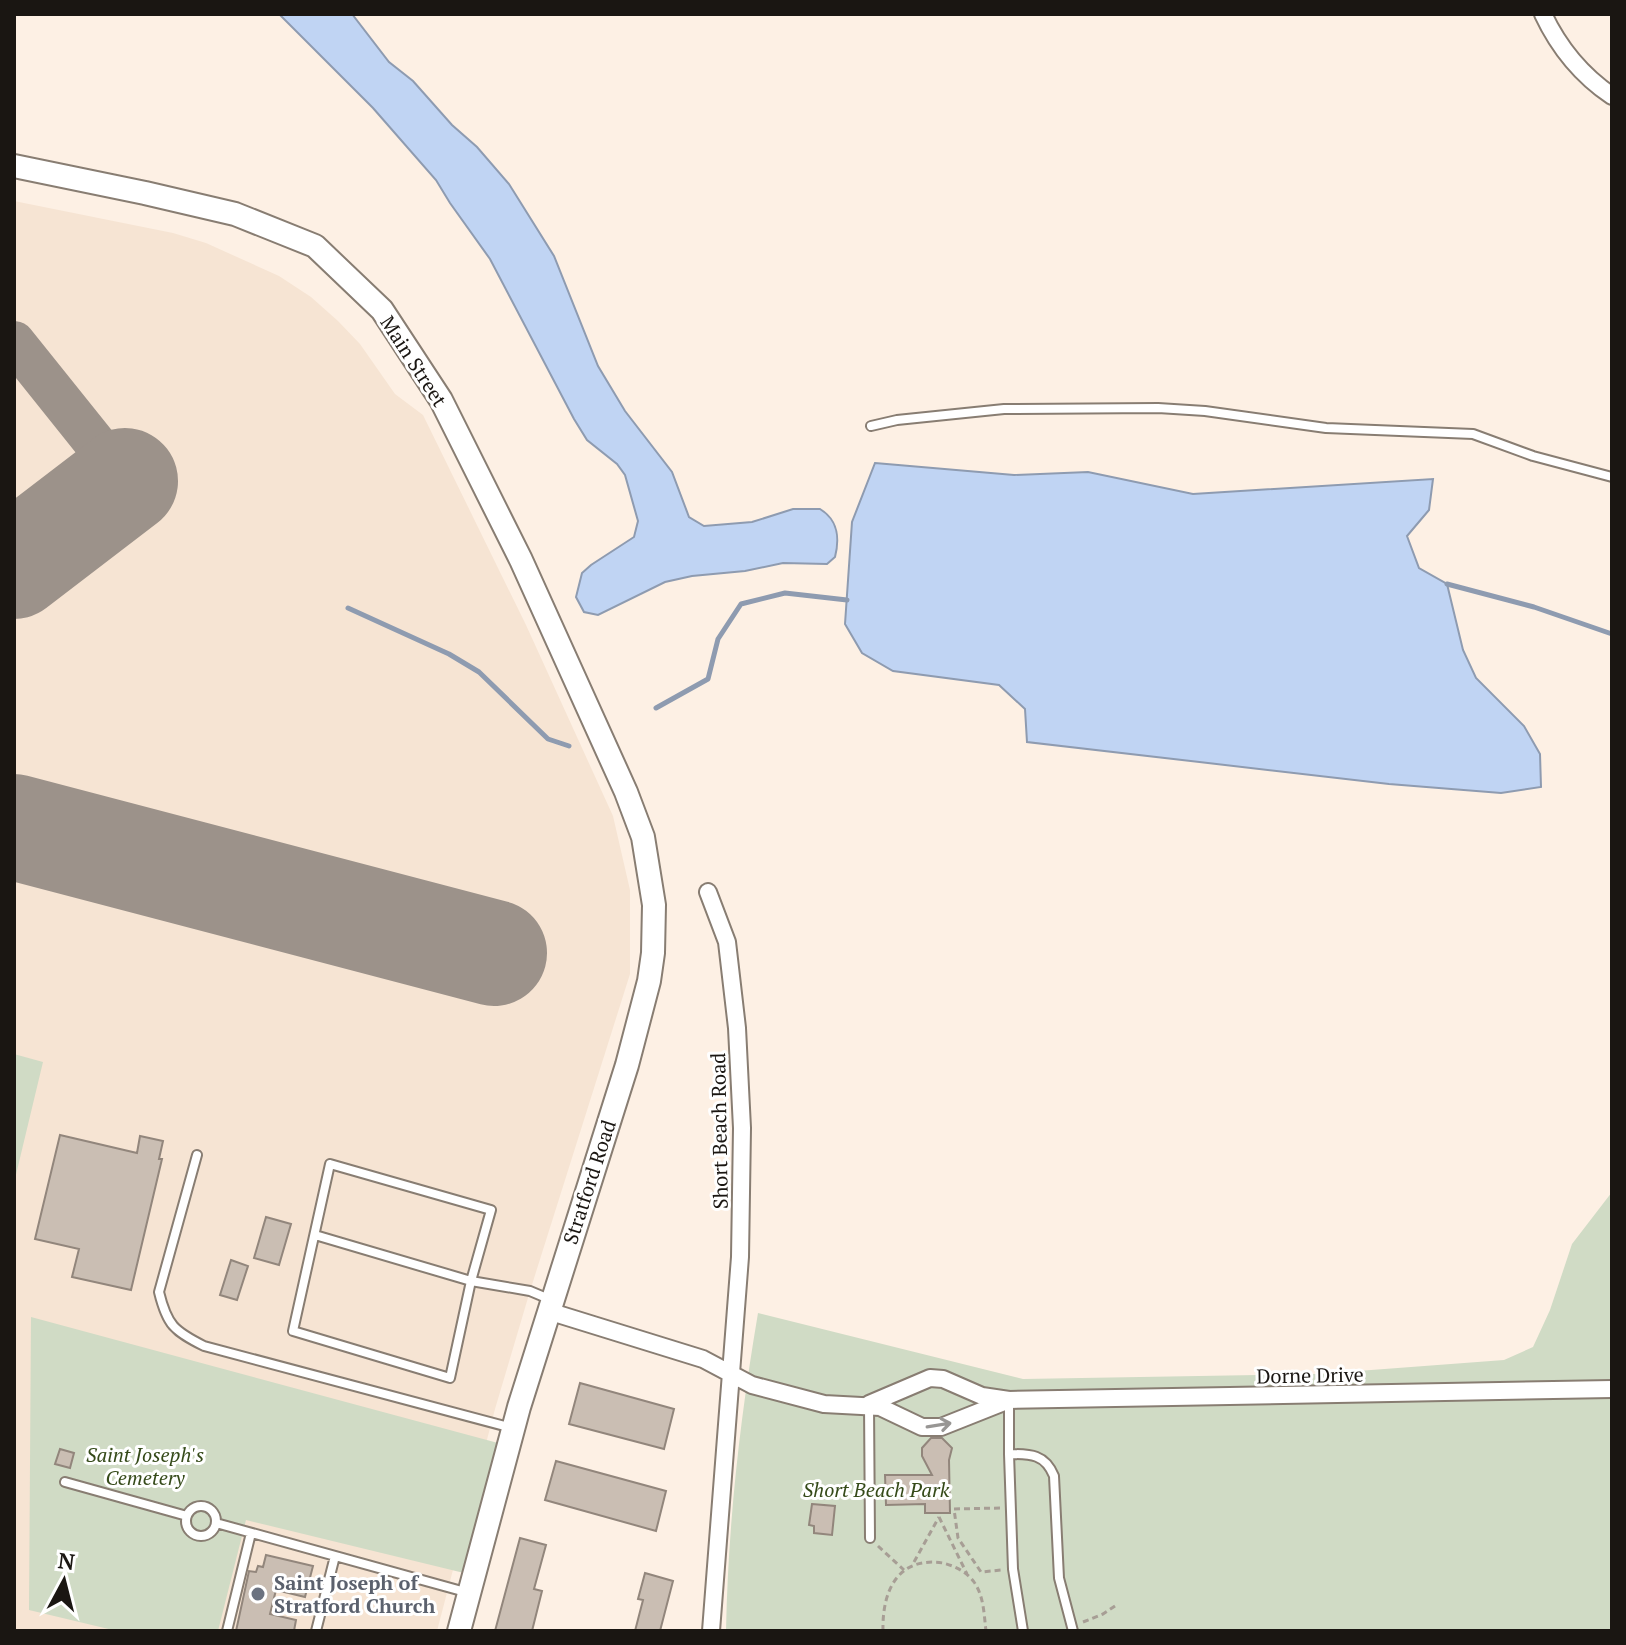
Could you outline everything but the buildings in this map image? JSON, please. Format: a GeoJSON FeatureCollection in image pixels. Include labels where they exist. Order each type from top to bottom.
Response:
{"type":"FeatureCollection","features":[{"type":"Feature","properties":{"kind":"main road","name":"Main Street"},"geometry":{"type":"LineString","coordinates":[[14,166],[235,214],[315,246],[382,310],[441,400],[521,560],[600,733]]}},
{"type":"Feature","properties":{"kind":"main road","name":"Stratford Road"},"geometry":{"type":"LineString","coordinates":[[459,1631],[513,1429],[636,1035],[653,953],[654,905],[643,837],[600,733]]}},
{"type":"Feature","properties":{"kind":"street"},"geometry":{"type":"LineString","coordinates":[[1543,14],[1570,59],[1585,76],[1612,96]]}},
{"type":"Feature","properties":{"kind":"street","name":"Short Beach Road"},"geometry":{"type":"LineString","coordinates":[[708,892],[727,942],[737,1028],[742,1128],[740,1257],[711,1631]]}},
{"type":"Feature","properties":{"kind":"street"},"geometry":{"type":"LineString","coordinates":[[550,1305],[731,1372]]}},
{"type":"Feature","properties":{"kind":"street","name":"Dorne Drive"},"geometry":{"type":"LineString","coordinates":[[731,1372],[752,1385],[802,1400],[824,1404],[869,1404],[889,1410],[915,1424],[934,1428],[947,1426],[975,1411],[1009,1400]]}},
{"type":"Feature","properties":{"kind":"street","name":"Dorne Drive"},"geometry":{"type":"LineString","coordinates":[[869,1404],[930,1378],[943,1379],[982,1396],[1009,1400],[1612,1389]]}},
{"type":"Feature","properties":{"kind":"lane"},"geometry":{"type":"LineString","coordinates":[[871,426],[927,416],[1004,409],[1158,408],[1205,411],[1326,428],[1473,434],[1533,456],[1612,477]]}},
{"type":"Feature","properties":{"kind":"lane"},"geometry":{"type":"LineString","coordinates":[[197,1155],[159,1292],[164,1313],[177,1333],[204,1346],[513,1429]]}},
{"type":"Feature","properties":{"kind":"lane"},"geometry":{"type":"LineString","coordinates":[[330,1164],[491,1210],[471,1281],[450,1378],[293,1331],[330,1164]]}},
{"type":"Feature","properties":{"kind":"lane"},"geometry":{"type":"LineString","coordinates":[[315,1235],[471,1281],[530,1291],[550,1305]]}},
{"type":"Feature","properties":{"kind":"lane"},"geometry":{"type":"LineString","coordinates":[[1009,1400],[1013,1569],[1023,1631]]}},
{"type":"Feature","properties":{"kind":"lane"},"geometry":{"type":"LineString","coordinates":[[869,1404],[870,1538]]}},
{"type":"Feature","properties":{"kind":"lane"},"geometry":{"type":"LineString","coordinates":[[1009,1454],[1039,1456],[1050,1466],[1054,1476],[1059,1578],[1072,1628]]}},
{"type":"Feature","properties":{"kind":"lane"},"geometry":{"type":"LineString","coordinates":[[65,1482],[187,1516]]}},
{"type":"Feature","properties":{"kind":"lane"},"geometry":{"type":"LineString","coordinates":[[204,1506],[213,1511],[216,1523],[210,1533],[196,1534],[188,1528],[187,1516],[195,1507],[204,1506]]}},
{"type":"Feature","properties":{"kind":"lane"},"geometry":{"type":"LineString","coordinates":[[216,1523],[470,1593]]}},
{"type":"Feature","properties":{"kind":"lane"},"geometry":{"type":"LineString","coordinates":[[227,1631],[251,1533]]}},
{"type":"Feature","properties":{"kind":"lane"},"geometry":{"type":"LineString","coordinates":[[316,1631],[335,1556]]}},
{"type":"Feature","properties":{"kind":"path"},"geometry":{"type":"LineString","coordinates":[[1010,1508],[954,1509],[958,1538],[981,1572],[1013,1569]]}},
{"type":"Feature","properties":{"kind":"path"},"geometry":{"type":"LineString","coordinates":[[883,1631],[886,1599],[892,1584],[914,1564],[939,1517],[977,1587],[986,1631]]}},
{"type":"Feature","properties":{"kind":"path"},"geometry":{"type":"LineString","coordinates":[[870,1538],[904,1570]]}},
{"type":"Feature","properties":{"kind":"path"},"geometry":{"type":"LineString","coordinates":[[914,1564],[949,1565],[968,1575]]}},
{"type":"Feature","properties":{"kind":"path"},"geometry":{"type":"LineString","coordinates":[[1072,1628],[1118,1604]]}},
{"type":"Feature","properties":{"kind":"shaded area"},"geometry":{"type":"Polygon","coordinates":[[[14,201],[173,233],[206,243],[279,276],[311,297],[338,321],[360,344],[395,394],[423,415],[526,625],[613,816],[630,890],[630,974],[495,1409],[437,1631],[14,1631],[14,201]]]}},
{"type":"Feature","properties":{"kind":"green space"},"geometry":{"type":"Polygon","coordinates":[[[14,1054],[43,1062],[14,1183],[14,1054]]]}},
{"type":"Feature","properties":{"kind":"green space","name":"Short Beach Park"},"geometry":{"type":"Polygon","coordinates":[[[1612,1192],[1612,1631],[726,1631],[736,1472],[758,1313],[1023,1379],[1318,1374],[1504,1360],[1533,1347],[1550,1310],[1572,1244],[1612,1192]]]}},
{"type":"Feature","properties":{"kind":"green space","name":"Saint Joseph's Cemetery"},"geometry":{"type":"Polygon","coordinates":[[[31,1317],[498,1443],[464,1573],[246,1520],[218,1631],[117,1631],[29,1610],[31,1317]]]}},
{"type":"Feature","properties":{"kind":"water"},"geometry":{"type":"Polygon","coordinates":[[[279,14],[352,14],[389,62],[413,81],[509,184],[554,256],[598,366],[625,411],[672,472],[689,517],[704,526],[752,522],[793,509],[820,509],[831,518],[836,530],[835,557],[827,564],[783,563],[745,571],[692,576],[665,582],[598,615],[584,612],[576,597],[582,573],[634,537],[638,521],[625,475],[617,464],[587,440],[490,259],[436,180],[373,108],[279,14]]]}},
{"type":"Feature","properties":{"kind":"water"},"geometry":{"type":"Polygon","coordinates":[[[875,463],[1014,475],[1088,472],[1193,494],[1433,479],[1429,510],[1407,536],[1419,568],[1447,584],[1463,650],[1476,678],[1524,726],[1540,754],[1541,787],[1501,793],[1389,784],[1027,742],[1025,709],[999,685],[893,671],[862,653],[845,624],[852,522],[875,463]]]}},
{"type":"Feature","properties":{"kind":"waterway"},"geometry":{"type":"LineString","coordinates":[[1447,584],[1534,607],[1612,634]]}},
{"type":"Feature","properties":{"kind":"waterway"},"geometry":{"type":"LineString","coordinates":[[656,708],[708,679],[718,639],[741,604],[785,593],[847,600]]}},
{"type":"Feature","properties":{"kind":"waterway"},"geometry":{"type":"LineString","coordinates":[[348,608],[449,654],[479,672],[548,739],[569,746]]}},
{"type":"Feature","properties":{"kind":"taxiway"},"geometry":{"type":"LineString","coordinates":[[14,342],[99,448],[100,479],[89,508]]}},
{"type":"Feature","properties":{"kind":"runway"},"geometry":{"type":"LineString","coordinates":[[14,566],[125,481]]}},
{"type":"Feature","properties":{"kind":"runway"},"geometry":{"type":"LineString","coordinates":[[14,827],[494,953]]}},
{"type":"Feature","properties":{"kind":"place","name":"Saint Joseph of Stratford Church"},"geometry":{"type":"Point","coordinates":[258,1594]}}]}
